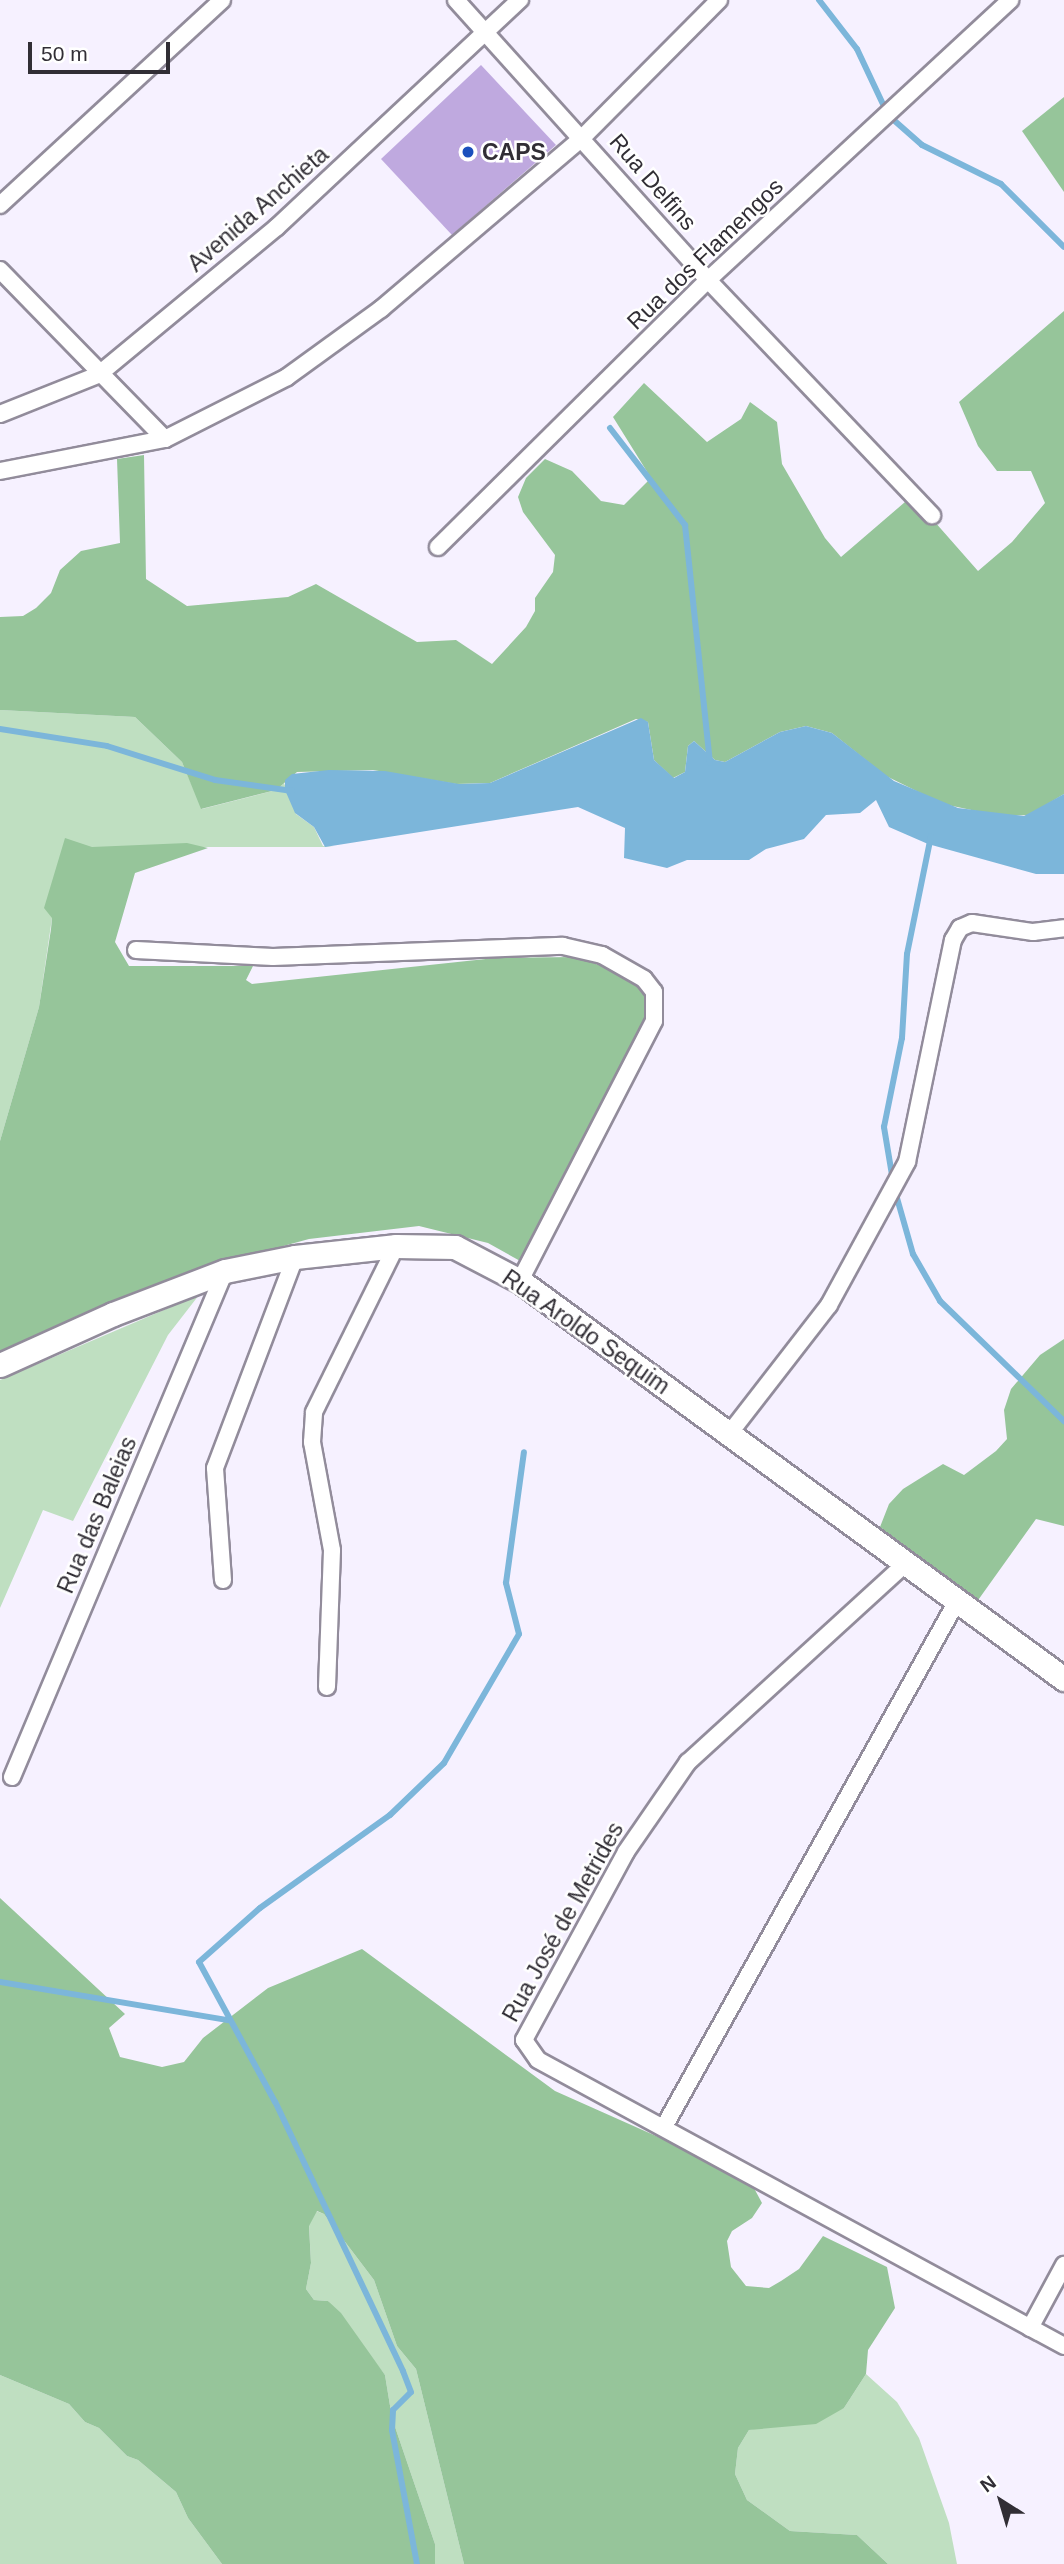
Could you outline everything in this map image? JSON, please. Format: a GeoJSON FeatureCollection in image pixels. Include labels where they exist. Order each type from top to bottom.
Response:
{"type":"FeatureCollection","features":[{"type":"Feature","properties":{"kind":"street"},"geometry":{"type":"LineString","coordinates":[[0,205],[222,0]]}},
{"type":"Feature","properties":{"kind":"street","name":"Rua Delfins"},"geometry":{"type":"LineString","coordinates":[[456,0],[583,137],[708,280],[932,515]]}},
{"type":"Feature","properties":{"kind":"street","name":"Avenida Anchieta"},"geometry":{"type":"LineString","coordinates":[[0,414],[98,375],[277,227],[520,0]]}},
{"type":"Feature","properties":{"kind":"street"},"geometry":{"type":"LineString","coordinates":[[0,471],[165,439],[287,377],[360,324],[583,137],[719,0]]}},
{"type":"Feature","properties":{"kind":"street","name":"Rua dos Flamengos"},"geometry":{"type":"LineString","coordinates":[[438,547],[708,280],[1010,0]]}},
{"type":"Feature","properties":{"kind":"street"},"geometry":{"type":"LineString","coordinates":[[0,270],[98,375],[165,439]]}},
{"type":"Feature","properties":{"kind":"street"},"geometry":{"type":"LineString","coordinates":[[729,1434],[829,1305],[907,1162],[953,940],[960,928],[972,923],[1033,932],[1064,928]]}},
{"type":"Feature","properties":{"kind":"street"},"geometry":{"type":"LineString","coordinates":[[136,950],[273,957],[563,946],[602,955],[644,979],[654,992],[654,1021],[520,1281]]}},
{"type":"Feature","properties":{"kind":"street"},"geometry":{"type":"LineString","coordinates":[[327,1688],[332,1550],[312,1443],[314,1412],[396,1246]]}},
{"type":"Feature","properties":{"kind":"street","name":"Rua Aroldo Sequim"},"geometry":{"type":"LineString","coordinates":[[0,1366],[113,1314],[225,1271],[295,1257],[396,1246],[455,1247],[520,1281],[1064,1679]]}},
{"type":"Feature","properties":{"kind":"street"},"geometry":{"type":"LineString","coordinates":[[223,1580],[215,1468],[295,1257]]}},
{"type":"Feature","properties":{"kind":"street","name":"Rua das Baleias"},"geometry":{"type":"LineString","coordinates":[[12,1777],[225,1271]]}},
{"type":"Feature","properties":{"kind":"street","name":"Rua José de Metrides"},"geometry":{"type":"LineString","coordinates":[[905,1564],[688,1762],[625,1852],[528,2025],[524,2040],[538,2060],[665,2125],[1064,2346]]}},
{"type":"Feature","properties":{"kind":"street"},"geometry":{"type":"LineString","coordinates":[[665,2125],[957,1601]]}},
{"type":"Feature","properties":{"kind":"street"},"geometry":{"type":"LineString","coordinates":[[1030,2328],[1064,2265]]}},
{"type":"Feature","properties":{"kind":"green space"},"geometry":{"type":"Polygon","coordinates":[[[1064,97],[1064,192],[1022,131],[1064,97]]]}},
{"type":"Feature","properties":{"kind":"green space"},"geometry":{"type":"Polygon","coordinates":[[[1064,311],[1064,794],[1029,815],[1000,816],[943,804],[886,776],[832,733],[806,726],[780,732],[725,762],[715,760],[694,741],[688,746],[685,772],[673,778],[654,760],[648,722],[636,719],[490,783],[456,784],[373,770],[297,772],[276,790],[201,809],[182,762],[135,717],[0,710],[0,617],[23,616],[36,608],[51,593],[60,570],[81,551],[120,543],[117,459],[144,455],[146,579],[187,606],[288,597],[316,584],[417,642],[456,640],[492,664],[526,627],[535,611],[535,598],[553,572],[555,555],[523,512],[518,497],[526,478],[545,459],[572,471],[601,501],[624,505],[651,478],[613,417],[644,383],[707,442],[741,419],[750,402],[777,422],[782,464],[825,538],[841,557],[912,496],[978,571],[1012,542],[1045,503],[1031,471],[997,471],[978,446],[959,402],[1064,311]]]}},
{"type":"Feature","properties":{"kind":"green space"},"geometry":{"type":"Polygon","coordinates":[[[0,710],[135,717],[182,762],[202,809],[276,790],[284,783],[296,814],[314,827],[323,846],[334,847],[92,847],[52,918],[39,1007],[0,1141],[0,710]]]}},
{"type":"Feature","properties":{"kind":"green space"},"geometry":{"type":"Polygon","coordinates":[[[65,838],[92,847],[187,843],[208,848],[135,873],[115,942],[129,966],[253,966],[246,980],[252,984],[495,958],[576,957],[635,978],[656,1009],[522,1262],[488,1243],[419,1226],[309,1239],[184,1273],[0,1354],[0,1141],[39,1007],[52,918],[44,908],[65,838]]]}},
{"type":"Feature","properties":{"kind":"green space"},"geometry":{"type":"Polygon","coordinates":[[[199,1295],[168,1335],[73,1521],[43,1510],[0,1608],[0,1380],[199,1295]]]}},
{"type":"Feature","properties":{"kind":"green space"},"geometry":{"type":"Polygon","coordinates":[[[1064,1339],[1064,1526],[1036,1519],[976,1603],[880,1527],[889,1504],[903,1489],[943,1464],[964,1475],[996,1451],[1007,1439],[1004,1410],[1011,1389],[1040,1355],[1064,1339]]]}},
{"type":"Feature","properties":{"kind":"green space"},"geometry":{"type":"Polygon","coordinates":[[[0,1898],[125,2014],[109,2028],[120,2057],[162,2067],[184,2062],[203,2038],[268,1988],[362,1949],[555,2091],[748,2177],[762,2203],[752,2218],[732,2231],[727,2241],[731,2267],[746,2286],[769,2288],[781,2281],[799,2269],[823,2236],[887,2267],[895,2308],[868,2350],[866,2374],[844,2408],[816,2424],[749,2430],[738,2448],[735,2474],[747,2500],[790,2531],[857,2535],[888,2564],[464,2564],[416,2369],[397,2346],[374,2280],[324,2214],[317,2211],[309,2226],[311,2263],[306,2289],[314,2300],[328,2301],[341,2313],[385,2375],[392,2418],[435,2544],[435,2564],[222,2564],[188,2518],[176,2492],[138,2460],[127,2456],[99,2428],[85,2422],[69,2404],[0,2375],[0,1898]]]}},
{"type":"Feature","properties":{"kind":"green space"},"geometry":{"type":"Polygon","coordinates":[[[316,2211],[324,2214],[374,2280],[397,2346],[416,2369],[464,2564],[435,2564],[435,2544],[392,2418],[385,2375],[328,2301],[314,2300],[306,2289],[311,2263],[309,2225],[316,2211]]]}},
{"type":"Feature","properties":{"kind":"green space"},"geometry":{"type":"Polygon","coordinates":[[[866,2374],[897,2402],[919,2438],[949,2523],[957,2564],[888,2564],[857,2535],[790,2531],[747,2500],[735,2474],[738,2448],[749,2430],[844,2408],[866,2374]]]}},
{"type":"Feature","properties":{"kind":"green space"},"geometry":{"type":"Polygon","coordinates":[[[0,2375],[69,2404],[85,2422],[99,2428],[127,2456],[138,2460],[176,2492],[188,2518],[222,2564],[0,2564],[0,2375]]]}},
{"type":"Feature","properties":{"kind":"water"},"geometry":{"type":"Polygon","coordinates":[[[641,718],[648,722],[654,760],[674,778],[685,772],[688,746],[694,741],[715,760],[725,762],[780,732],[806,726],[832,733],[894,781],[958,808],[1024,816],[1064,794],[1064,874],[1036,874],[928,844],[889,827],[876,800],[860,813],[826,815],[804,839],[766,849],[749,860],[687,860],[667,868],[624,858],[625,828],[578,807],[325,847],[314,827],[295,813],[285,790],[285,780],[292,774],[329,770],[385,771],[459,784],[490,783],[641,718]]]}},
{"type":"Feature","properties":{"kind":"building","name":"CAPS"},"geometry":{"type":"Polygon","coordinates":[[[481,65],[556,145],[452,235],[381,159],[481,65]]]}},
{"type":"Feature","properties":{"kind":"waterway"},"geometry":{"type":"LineString","coordinates":[[819,0],[857,49],[888,115],[922,145],[1001,184],[1064,247]]}},
{"type":"Feature","properties":{"kind":"waterway"},"geometry":{"type":"LineString","coordinates":[[610,428],[685,525],[710,763]]}},
{"type":"Feature","properties":{"kind":"waterway"},"geometry":{"type":"LineString","coordinates":[[0,729],[107,746],[215,780],[292,791]]}},
{"type":"Feature","properties":{"kind":"waterway"},"geometry":{"type":"LineString","coordinates":[[893,1181],[884,1127],[902,1038],[907,954],[931,836]]}},
{"type":"Feature","properties":{"kind":"waterway"},"geometry":{"type":"LineString","coordinates":[[895,1191],[913,1254],[940,1301],[1064,1421]]}},
{"type":"Feature","properties":{"kind":"waterway"},"geometry":{"type":"LineString","coordinates":[[417,2564],[392,2430],[393,2410],[411,2392],[275,2102],[199,1962],[260,1908],[390,1815],[444,1763],[519,1634],[506,1583],[524,1452]]}},
{"type":"Feature","properties":{"kind":"waterway"},"geometry":{"type":"LineString","coordinates":[[0,1982],[228,2020]]}},
{"type":"Feature","properties":{"kind":"place","name":"CAPS"},"geometry":{"type":"Point","coordinates":[468,152]}}]}
